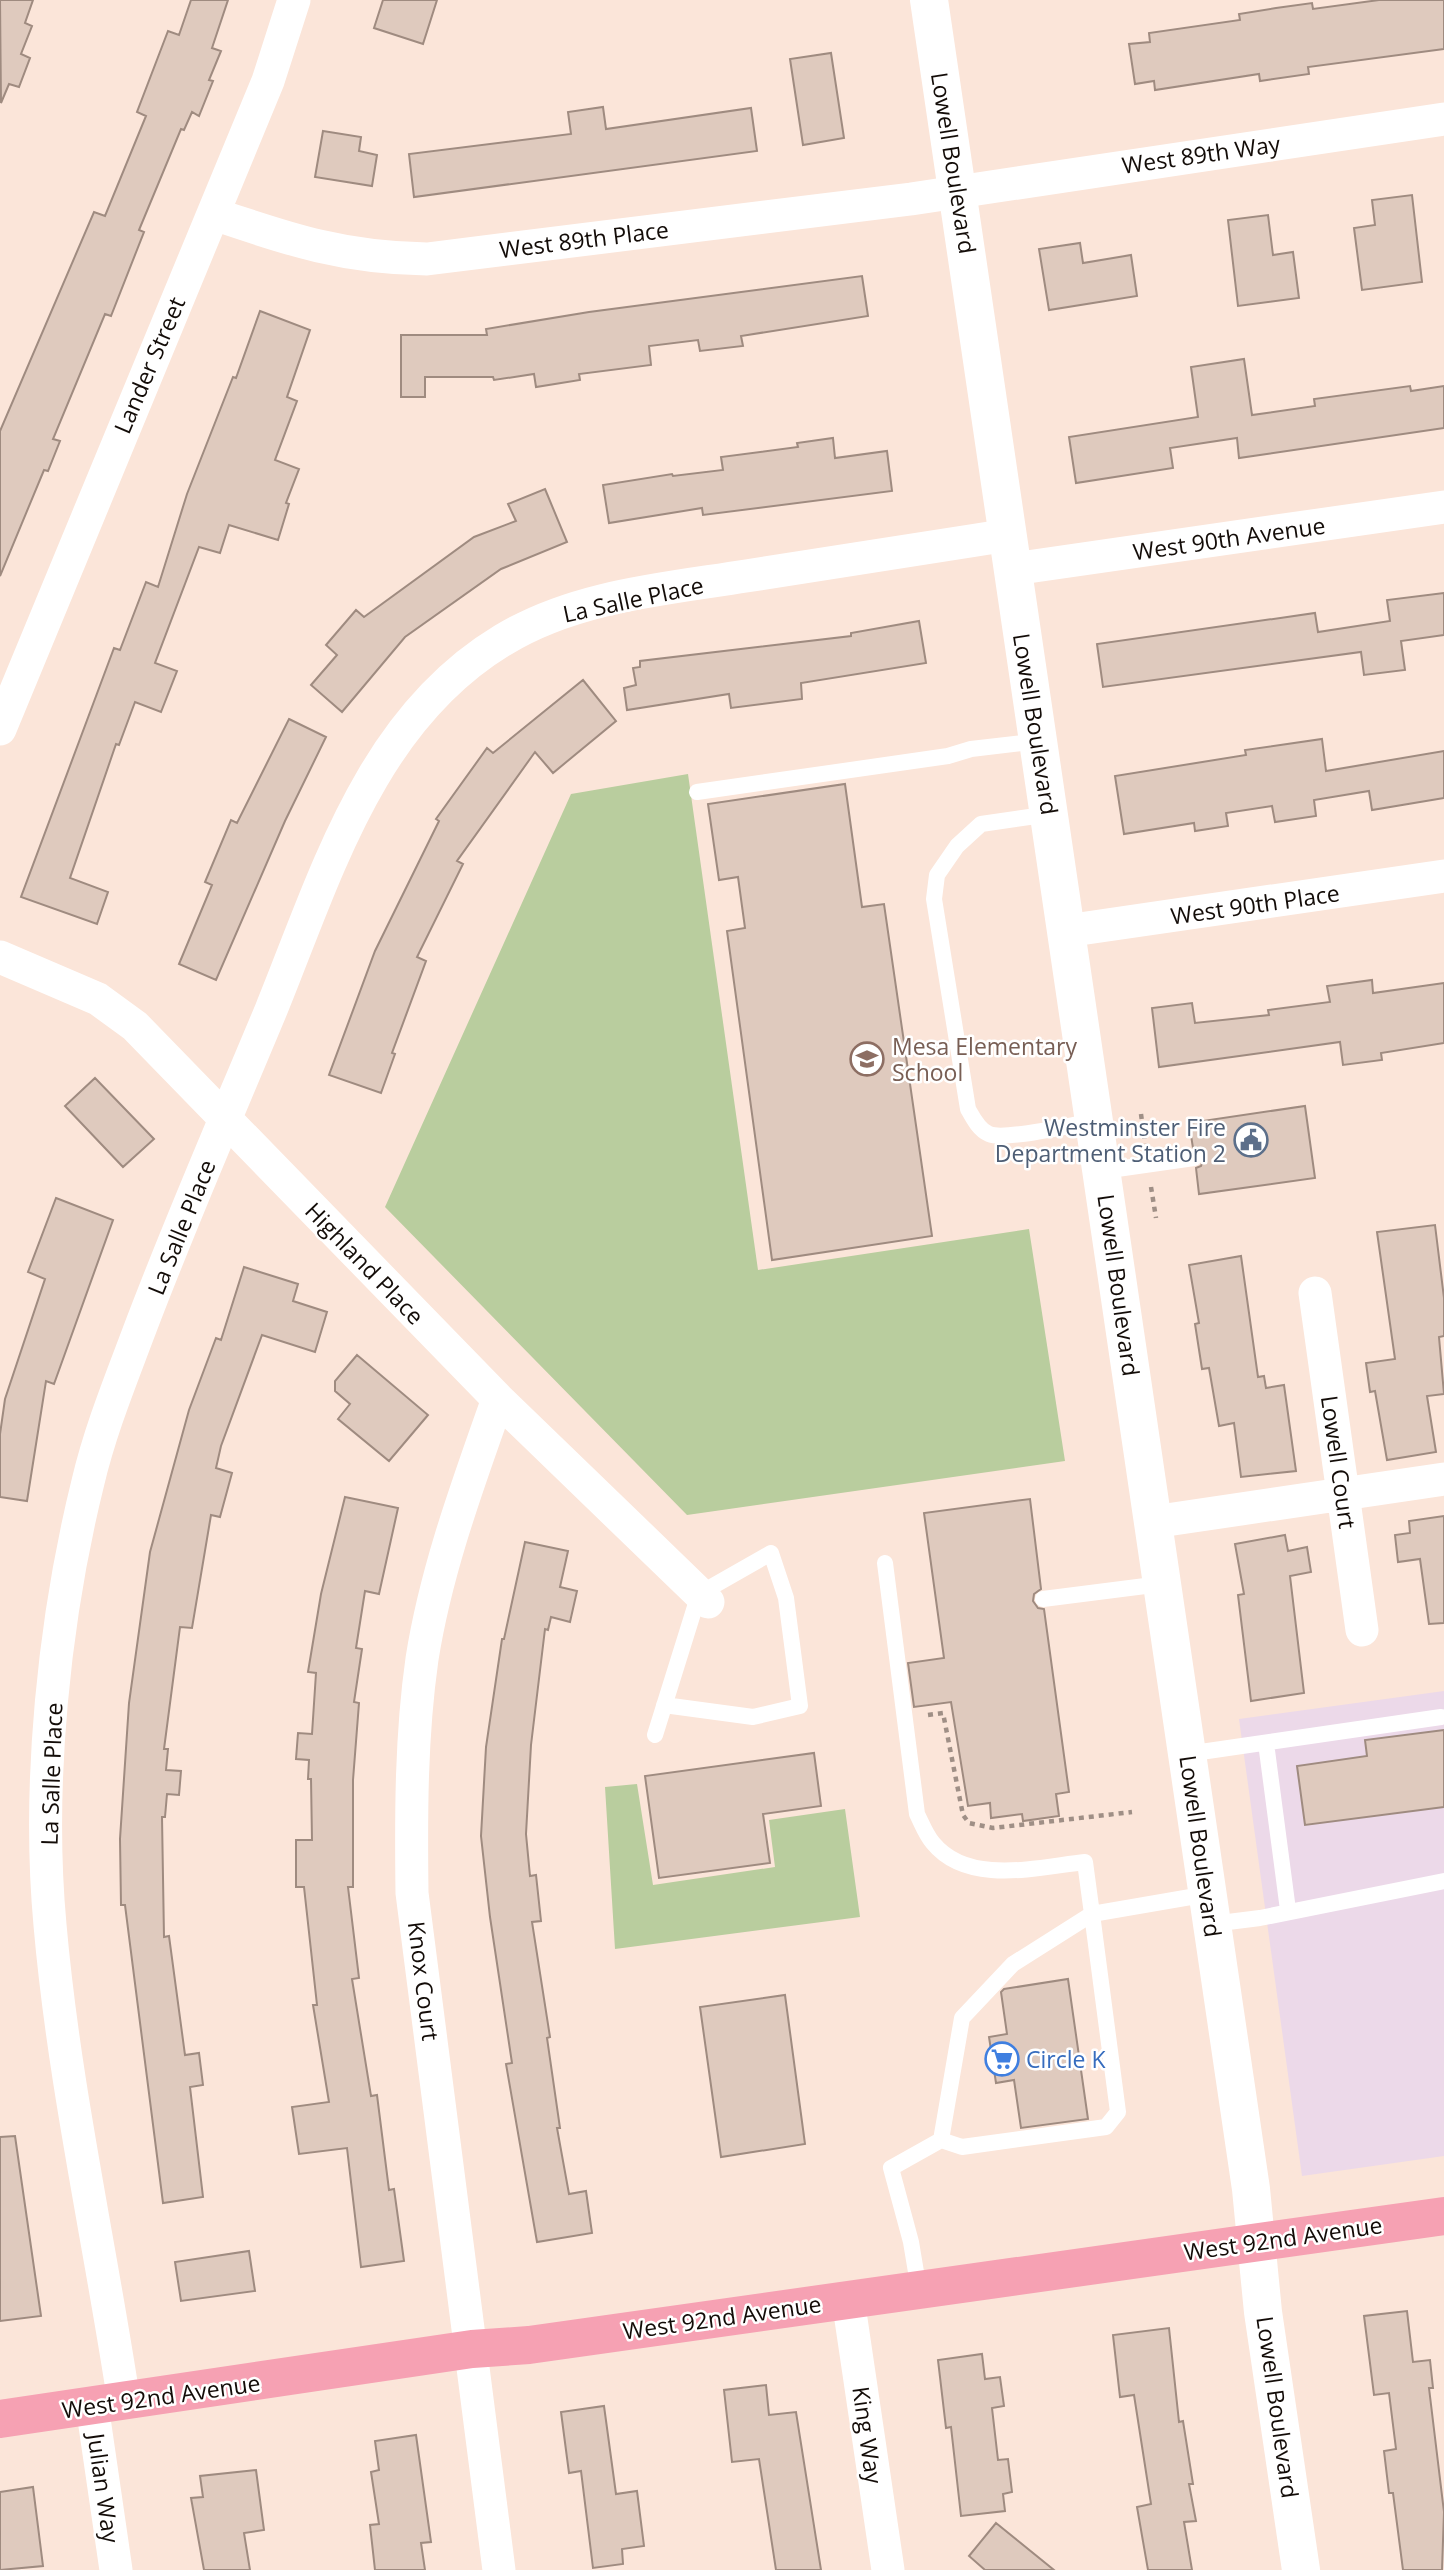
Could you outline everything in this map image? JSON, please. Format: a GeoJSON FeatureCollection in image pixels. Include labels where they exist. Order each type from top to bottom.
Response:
{"type":"FeatureCollection","features":[{"type":"Feature","properties":{"kind":"main road","name":"West 92nd Avenue"},"geometry":{"type":"LineString","coordinates":[[0,2419],[472,2349],[528,2345],[1444,2217]]}},
{"type":"Feature","properties":{"kind":"street","name":"Lander Street"},"geometry":{"type":"LineString","coordinates":[[0,729],[268,81],[294,0]]}},
{"type":"Feature","properties":{"kind":"street","name":"Lowell Boulevard"},"geometry":{"type":"LineString","coordinates":[[929,0],[1210,1909],[1256,2242],[1263,2312],[1301,2570]]}},
{"type":"Feature","properties":{"kind":"street","name":"West 89th Way"},"geometry":{"type":"LineString","coordinates":[[958,191],[1444,119]]}},
{"type":"Feature","properties":{"kind":"street","name":"West 89th Place"},"geometry":{"type":"LineString","coordinates":[[214,214],[300,244],[380,258],[427,259],[958,191]]}},
{"type":"Feature","properties":{"kind":"street","name":"West 90th Avenue"},"geometry":{"type":"LineString","coordinates":[[1011,552],[1444,507]]}},
{"type":"Feature","properties":{"kind":"street","name":"La Salle Place"},"geometry":{"type":"LineString","coordinates":[[108,2404],[49,1918],[49,1755],[62,1612],[89,1475],[105,1423],[162,1270],[340,842],[376,771],[401,730],[449,678],[500,641],[529,626],[562,612],[633,593],[1011,552]]}},
{"type":"Feature","properties":{"kind":"street","name":"West 90th Place"},"geometry":{"type":"LineString","coordinates":[[1066,931],[1444,876]]}},
{"type":"Feature","properties":{"kind":"street","name":"Highland Place"},"geometry":{"type":"LineString","coordinates":[[0,957],[97,999],[117,1011],[498,1399],[703,1598]]}},
{"type":"Feature","properties":{"kind":"street","name":"Lowell Court"},"geometry":{"type":"LineString","coordinates":[[1315,1293],[1362,1630]]}},
{"type":"Feature","properties":{"kind":"street","name":"Knox Court"},"geometry":{"type":"LineString","coordinates":[[498,1399],[455,1524],[422,1658],[414,1737],[411,1834],[412,1893],[499,2570]]}},
{"type":"Feature","properties":{"kind":"street"},"geometry":{"type":"LineString","coordinates":[[1153,1522],[1444,1479]]}},
{"type":"Feature","properties":{"kind":"street","name":"King Way"},"geometry":{"type":"LineString","coordinates":[[848,2299],[888,2570]]}},
{"type":"Feature","properties":{"kind":"street","name":"Julian Way"},"geometry":{"type":"LineString","coordinates":[[108,2404],[116,2570]]}},
{"type":"Feature","properties":{"kind":"lane"},"geometry":{"type":"LineString","coordinates":[[697,792],[947,756],[974,748],[1039,741]]}},
{"type":"Feature","properties":{"kind":"lane"},"geometry":{"type":"LineString","coordinates":[[1050,814],[981,824],[957,846],[937,876],[934,899],[968,1109],[977,1124],[988,1134],[1004,1136],[1095,1121]]}},
{"type":"Feature","properties":{"kind":"lane"},"geometry":{"type":"LineString","coordinates":[[1103,1171],[1194,1158]]}},
{"type":"Feature","properties":{"kind":"lane"},"geometry":{"type":"LineString","coordinates":[[655,1735],[664,1705],[703,1598],[771,1553],[786,1598],[800,1706],[753,1717],[664,1705]]}},
{"type":"Feature","properties":{"kind":"lane"},"geometry":{"type":"LineString","coordinates":[[886,1563],[917,1814],[933,1844],[959,1863],[1000,1871],[1085,1862],[1118,2112],[1106,2127],[962,2147],[941,2140],[891,2168],[911,2242],[919,2290]]}},
{"type":"Feature","properties":{"kind":"lane"},"geometry":{"type":"LineString","coordinates":[[1043,1599],[1161,1584]]}},
{"type":"Feature","properties":{"kind":"lane"},"geometry":{"type":"LineString","coordinates":[[1187,1754],[1441,1717]]}},
{"type":"Feature","properties":{"kind":"lane"},"geometry":{"type":"LineString","coordinates":[[1266,1743],[1288,1910]]}},
{"type":"Feature","properties":{"kind":"lane"},"geometry":{"type":"LineString","coordinates":[[941,2140],[962,2018],[1013,1964],[1092,1914],[1210,1909],[1260,1918],[1288,1910],[1444,1881]]}},
{"type":"Feature","properties":{"kind":"path"},"geometry":{"type":"LineString","coordinates":[[916,1717],[943,1713],[963,1815],[969,1823],[978,1827],[993,1828],[1132,1812]]}},
{"type":"Feature","properties":{"kind":"shaded area"},"geometry":{"type":"Polygon","coordinates":[[[1444,1691],[1444,2156],[1302,2176],[1239,1719],[1444,1691]]]}},
{"type":"Feature","properties":{"kind":"green space"},"geometry":{"type":"Polygon","coordinates":[[[688,774],[758,1270],[1029,1229],[1065,1461],[687,1515],[385,1207],[571,794],[688,774]]]}},
{"type":"Feature","properties":{"kind":"green space"},"geometry":{"type":"Polygon","coordinates":[[[637,1784],[653,1885],[775,1867],[769,1820],[845,1809],[860,1917],[615,1949],[605,1787],[637,1784]]]}},
{"type":"Feature","properties":{"kind":"building"},"geometry":{"type":"Polygon","coordinates":[[[0,0],[33,0],[25,23],[32,26],[21,54],[30,58],[19,87],[9,84],[1,103],[0,0]]]}},
{"type":"Feature","properties":{"kind":"building"},"geometry":{"type":"Polygon","coordinates":[[[191,0],[228,0],[212,48],[221,51],[209,80],[213,81],[199,116],[192,112],[184,130],[181,129],[139,230],[144,232],[111,316],[105,314],[53,439],[60,441],[48,471],[44,470],[0,576],[0,431],[94,212],[105,216],[146,116],[137,112],[168,31],[179,35],[191,0]]]}},
{"type":"Feature","properties":{"kind":"building"},"geometry":{"type":"Polygon","coordinates":[[[383,0],[437,0],[423,44],[374,28],[383,0]]]}},
{"type":"Feature","properties":{"kind":"building"},"geometry":{"type":"Polygon","coordinates":[[[1379,0],[1444,0],[1444,49],[1308,67],[1309,74],[1260,81],[1259,74],[1155,90],[1154,81],[1135,84],[1129,44],[1150,42],[1149,33],[1240,20],[1239,14],[1276,8],[1312,3],[1313,9],[1379,0]]]}},
{"type":"Feature","properties":{"kind":"building"},"geometry":{"type":"Polygon","coordinates":[[[831,53],[844,138],[803,145],[790,59],[831,53]]]}},
{"type":"Feature","properties":{"kind":"building"},"geometry":{"type":"Polygon","coordinates":[[[603,107],[606,129],[751,108],[757,151],[414,197],[409,154],[571,134],[568,112],[603,107]]]}},
{"type":"Feature","properties":{"kind":"building"},"geometry":{"type":"Polygon","coordinates":[[[323,131],[361,137],[359,151],[377,155],[372,186],[315,177],[323,131]]]}},
{"type":"Feature","properties":{"kind":"building"},"geometry":{"type":"Polygon","coordinates":[[[1412,195],[1422,282],[1362,290],[1354,228],[1375,225],[1372,200],[1412,195]]]}},
{"type":"Feature","properties":{"kind":"building"},"geometry":{"type":"Polygon","coordinates":[[[1268,215],[1273,255],[1293,252],[1299,298],[1238,306],[1228,220],[1268,215]]]}},
{"type":"Feature","properties":{"kind":"building"},"geometry":{"type":"Polygon","coordinates":[[[1080,243],[1083,263],[1131,255],[1137,296],[1049,310],[1039,249],[1080,243]]]}},
{"type":"Feature","properties":{"kind":"building"},"geometry":{"type":"Polygon","coordinates":[[[862,276],[868,316],[741,336],[743,346],[700,351],[698,340],[649,346],[651,365],[579,374],[580,380],[536,387],[534,374],[494,380],[493,377],[425,377],[425,397],[401,397],[401,335],[487,335],[486,329],[589,312],[862,276]]]}},
{"type":"Feature","properties":{"kind":"building"},"geometry":{"type":"Polygon","coordinates":[[[260,311],[310,330],[287,397],[297,401],[275,460],[299,469],[286,503],[289,504],[278,540],[229,525],[220,553],[199,547],[155,663],[177,671],[161,712],[135,702],[119,745],[116,744],[70,878],[108,892],[97,924],[21,897],[114,648],[120,650],[146,582],[158,587],[187,494],[233,377],[236,378],[260,311]]]}},
{"type":"Feature","properties":{"kind":"building"},"geometry":{"type":"Polygon","coordinates":[[[1244,359],[1252,415],[1315,406],[1314,399],[1410,386],[1411,391],[1444,386],[1444,428],[1239,458],[1237,438],[1170,448],[1173,468],[1076,483],[1069,437],[1198,417],[1191,367],[1244,359]]]}},
{"type":"Feature","properties":{"kind":"building"},"geometry":{"type":"Polygon","coordinates":[[[833,438],[835,458],[887,451],[892,491],[703,515],[702,508],[609,523],[603,485],[672,474],[723,470],[721,457],[798,447],[797,443],[833,438]]]}},
{"type":"Feature","properties":{"kind":"building"},"geometry":{"type":"Polygon","coordinates":[[[545,489],[567,542],[501,569],[405,637],[342,712],[311,685],[337,655],[326,645],[356,610],[364,617],[474,537],[516,521],[508,504],[545,489]]]}},
{"type":"Feature","properties":{"kind":"building"},"geometry":{"type":"Polygon","coordinates":[[[1444,593],[1444,635],[1401,641],[1405,670],[1364,675],[1361,652],[1103,687],[1097,644],[1315,613],[1318,632],[1390,621],[1387,600],[1444,593]]]}},
{"type":"Feature","properties":{"kind":"building"},"geometry":{"type":"Polygon","coordinates":[[[919,621],[926,663],[801,683],[802,699],[731,708],[729,694],[627,710],[624,688],[636,685],[633,668],[640,667],[640,661],[851,636],[851,633],[919,621]]]}},
{"type":"Feature","properties":{"kind":"building"},"geometry":{"type":"Polygon","coordinates":[[[583,680],[616,721],[553,773],[535,752],[457,861],[463,864],[417,957],[426,961],[392,1053],[395,1054],[381,1093],[329,1075],[375,951],[439,821],[436,819],[487,748],[493,753],[583,680]]]}},
{"type":"Feature","properties":{"kind":"building"},"geometry":{"type":"Polygon","coordinates":[[[289,719],[326,737],[285,821],[216,980],[179,964],[212,885],[205,882],[231,820],[237,823],[289,719]]]}},
{"type":"Feature","properties":{"kind":"building"},"geometry":{"type":"Polygon","coordinates":[[[1322,739],[1326,771],[1444,751],[1444,798],[1372,810],[1369,791],[1314,800],[1316,816],[1275,822],[1272,806],[1226,813],[1228,826],[1195,831],[1194,823],[1124,834],[1115,776],[1246,755],[1245,750],[1322,739]]]}},
{"type":"Feature","properties":{"kind":"building"},"geometry":{"type":"Polygon","coordinates":[[[845,784],[862,907],[884,904],[932,1236],[772,1260],[727,931],[745,928],[738,877],[719,880],[708,804],[845,784]]]}},
{"type":"Feature","properties":{"kind":"building"},"geometry":{"type":"Polygon","coordinates":[[[1372,980],[1373,993],[1444,983],[1444,1043],[1381,1053],[1382,1060],[1343,1065],[1340,1042],[1159,1067],[1152,1008],[1192,1003],[1195,1023],[1269,1015],[1268,1010],[1330,1002],[1327,986],[1372,980]]]}},
{"type":"Feature","properties":{"kind":"building"},"geometry":{"type":"Polygon","coordinates":[[[95,1078],[154,1139],[123,1167],[65,1106],[95,1078]]]}},
{"type":"Feature","properties":{"kind":"building","name":"Westminster Fire Department Station 2"},"geometry":{"type":"Polygon","coordinates":[[[1305,1106],[1315,1178],[1199,1194],[1196,1168],[1201,1166],[1204,1157],[1202,1151],[1193,1148],[1189,1123],[1305,1106]]]}},
{"type":"Feature","properties":{"kind":"building"},"geometry":{"type":"Polygon","coordinates":[[[56,1198],[113,1220],[54,1384],[46,1381],[27,1501],[0,1497],[0,1434],[5,1399],[45,1279],[28,1272],[56,1198]]]}},
{"type":"Feature","properties":{"kind":"building"},"geometry":{"type":"Polygon","coordinates":[[[1435,1225],[1444,1298],[1444,1336],[1439,1337],[1444,1394],[1427,1396],[1436,1452],[1387,1460],[1375,1391],[1370,1392],[1366,1363],[1395,1359],[1377,1232],[1435,1225]]]}},
{"type":"Feature","properties":{"kind":"building"},"geometry":{"type":"Polygon","coordinates":[[[1241,1256],[1258,1377],[1264,1376],[1266,1388],[1284,1385],[1296,1471],[1241,1477],[1234,1423],[1219,1426],[1209,1368],[1202,1369],[1195,1324],[1199,1323],[1189,1265],[1241,1256]]]}},
{"type":"Feature","properties":{"kind":"building"},"geometry":{"type":"Polygon","coordinates":[[[244,1267],[298,1284],[293,1301],[327,1312],[315,1352],[262,1335],[221,1446],[216,1468],[232,1473],[220,1517],[211,1515],[192,1628],[180,1627],[164,1749],[168,1749],[166,1770],[181,1771],[179,1795],[167,1794],[165,1817],[162,1817],[164,1937],[169,1936],[185,2055],[199,2053],[203,2085],[190,2087],[203,2197],[163,2203],[125,1905],[121,1905],[120,1839],[129,1703],[150,1552],[189,1410],[216,1338],[221,1340],[244,1267]]]}},
{"type":"Feature","properties":{"kind":"building"},"geometry":{"type":"Polygon","coordinates":[[[357,1355],[428,1415],[389,1461],[338,1419],[350,1404],[335,1391],[335,1381],[357,1355]]]}},
{"type":"Feature","properties":{"kind":"building"},"geometry":{"type":"Polygon","coordinates":[[[345,1497],[398,1508],[379,1594],[365,1591],[356,1648],[362,1649],[354,1702],[359,1703],[353,1780],[353,1887],[348,1887],[359,1978],[352,1979],[371,2096],[377,2095],[389,2190],[394,2189],[404,2261],[361,2267],[347,2148],[299,2154],[292,2107],[329,2102],[313,2005],[317,2005],[304,1887],[296,1887],[296,1840],[312,1840],[311,1779],[308,1779],[309,1760],[296,1759],[298,1733],[312,1734],[316,1673],[308,1672],[321,1594],[345,1497]]]}},
{"type":"Feature","properties":{"kind":"building"},"geometry":{"type":"Polygon","coordinates":[[[1030,1499],[1041,1589],[1034,1594],[1033,1601],[1038,1608],[1044,1609],[1069,1792],[1056,1794],[1059,1816],[1023,1821],[1022,1814],[991,1818],[990,1803],[968,1806],[951,1702],[914,1707],[908,1663],[944,1658],[924,1513],[1030,1499]]]}},
{"type":"Feature","properties":{"kind":"building"},"geometry":{"type":"Polygon","coordinates":[[[1444,1516],[1444,1623],[1429,1624],[1420,1559],[1398,1562],[1395,1535],[1410,1533],[1409,1521],[1444,1516]]]}},
{"type":"Feature","properties":{"kind":"building"},"geometry":{"type":"Polygon","coordinates":[[[1285,1535],[1288,1551],[1307,1547],[1311,1572],[1290,1576],[1304,1693],[1251,1701],[1238,1595],[1244,1594],[1235,1544],[1285,1535]]]}},
{"type":"Feature","properties":{"kind":"building"},"geometry":{"type":"Polygon","coordinates":[[[525,1542],[568,1551],[560,1587],[577,1591],[570,1622],[551,1617],[548,1630],[545,1629],[531,1745],[526,1834],[530,1876],[536,1875],[541,1921],[532,1922],[550,2037],[547,2038],[560,2128],[557,2128],[569,2194],[586,2191],[592,2233],[537,2242],[506,2064],[512,2063],[481,1836],[486,1747],[502,1639],[525,1542]]]}},
{"type":"Feature","properties":{"kind":"building"},"geometry":{"type":"Polygon","coordinates":[[[1444,1730],[1444,1807],[1305,1825],[1297,1766],[1367,1756],[1365,1740],[1444,1730]]]}},
{"type":"Feature","properties":{"kind":"building"},"geometry":{"type":"Polygon","coordinates":[[[814,1753],[821,1806],[763,1814],[770,1863],[659,1878],[645,1776],[814,1753]]]}},
{"type":"Feature","properties":{"kind":"building","name":"Circle K"},"geometry":{"type":"Polygon","coordinates":[[[1068,1979],[1088,2119],[1021,2128],[1014,2080],[996,2083],[989,2037],[1007,2034],[1001,1992],[1004,1989],[1068,1979]]]}},
{"type":"Feature","properties":{"kind":"building"},"geometry":{"type":"Polygon","coordinates":[[[785,1995],[805,2144],[721,2157],[700,2007],[785,1995]]]}},
{"type":"Feature","properties":{"kind":"building"},"geometry":{"type":"Polygon","coordinates":[[[15,2136],[41,2316],[0,2321],[0,2137],[15,2136]]]}},
{"type":"Feature","properties":{"kind":"building"},"geometry":{"type":"Polygon","coordinates":[[[249,2251],[255,2291],[181,2301],[175,2262],[249,2251]]]}},
{"type":"Feature","properties":{"kind":"building"},"geometry":{"type":"Polygon","coordinates":[[[1407,2311],[1413,2362],[1430,2360],[1433,2388],[1429,2388],[1444,2512],[1442,2570],[1403,2570],[1393,2493],[1389,2493],[1384,2451],[1396,2449],[1389,2393],[1374,2395],[1364,2316],[1407,2311]]]}},
{"type":"Feature","properties":{"kind":"building"},"geometry":{"type":"Polygon","coordinates":[[[1169,2328],[1179,2422],[1183,2421],[1193,2484],[1189,2484],[1196,2521],[1184,2522],[1192,2570],[1148,2570],[1137,2507],[1151,2504],[1134,2395],[1120,2397],[1113,2335],[1169,2328]]]}},
{"type":"Feature","properties":{"kind":"building"},"geometry":{"type":"Polygon","coordinates":[[[982,2354],[985,2379],[1000,2377],[1004,2406],[992,2408],[998,2460],[1008,2459],[1012,2492],[1003,2494],[1005,2511],[961,2516],[951,2427],[946,2428],[938,2360],[982,2354]]]}},
{"type":"Feature","properties":{"kind":"building"},"geometry":{"type":"Polygon","coordinates":[[[766,2385],[769,2415],[796,2412],[821,2570],[776,2570],[759,2459],[732,2462],[724,2390],[766,2385]]]}},
{"type":"Feature","properties":{"kind":"building"},"geometry":{"type":"Polygon","coordinates":[[[604,2406],[616,2494],[637,2491],[644,2546],[622,2549],[623,2564],[593,2568],[581,2471],[569,2473],[561,2412],[604,2406]]]}},
{"type":"Feature","properties":{"kind":"building"},"geometry":{"type":"Polygon","coordinates":[[[416,2435],[431,2542],[421,2543],[425,2570],[375,2570],[370,2525],[379,2524],[371,2472],[379,2470],[375,2441],[416,2435]]]}},
{"type":"Feature","properties":{"kind":"building"},"geometry":{"type":"Polygon","coordinates":[[[256,2470],[264,2530],[244,2533],[250,2570],[204,2570],[191,2498],[203,2497],[200,2476],[256,2470]]]}},
{"type":"Feature","properties":{"kind":"building"},"geometry":{"type":"Polygon","coordinates":[[[33,2487],[43,2566],[0,2570],[0,2492],[33,2487]]]}},
{"type":"Feature","properties":{"kind":"building"},"geometry":{"type":"Polygon","coordinates":[[[996,2523],[1054,2570],[985,2570],[969,2556],[996,2523]]]}},
{"type":"Feature","properties":{"kind":"place","name":"Mesa Elementary School"},"geometry":{"type":"Point","coordinates":[867,1059]}},
{"type":"Feature","properties":{"kind":"place","name":"Westminster Fire Department Station 2"},"geometry":{"type":"Point","coordinates":[1251,1140]}},
{"type":"Feature","properties":{"kind":"place","name":"Circle K"},"geometry":{"type":"Point","coordinates":[1002,2059]}}]}
